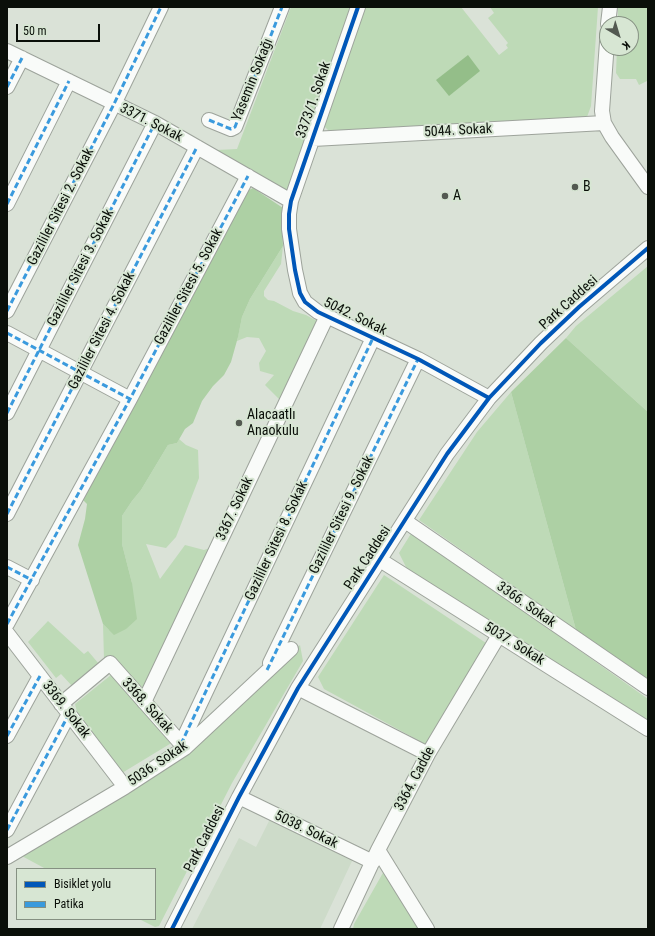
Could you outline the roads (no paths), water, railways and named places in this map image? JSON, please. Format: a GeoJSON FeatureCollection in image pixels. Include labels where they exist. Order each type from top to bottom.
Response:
{"type":"FeatureCollection","features":[{"type":"Feature","properties":{"kind":"street","name":"Gazililer Sitesi 2. Sokak"},"geometry":{"type":"LineString","coordinates":[[7,311],[114,104],[161,7]]}},
{"type":"Feature","properties":{"kind":"street","name":"Yasemin Sokağı"},"geometry":{"type":"LineString","coordinates":[[209,120],[231,129],[235,127],[282,7]]}},
{"type":"Feature","properties":{"kind":"street","name":"3373/1. Sokak"},"geometry":{"type":"LineString","coordinates":[[291,201],[358,7]]}},
{"type":"Feature","properties":{"kind":"street","name":"3371. Sokak"},"geometry":{"type":"LineString","coordinates":[[7,51],[155,124],[291,201]]}},
{"type":"Feature","properties":{"kind":"street"},"geometry":{"type":"LineString","coordinates":[[606,56],[602,111],[604,124],[612,138],[648,187]]}},
{"type":"Feature","properties":{"kind":"street"},"geometry":{"type":"LineString","coordinates":[[7,87],[22,58]]}},
{"type":"Feature","properties":{"kind":"street"},"geometry":{"type":"LineString","coordinates":[[7,204],[69,81]]}},
{"type":"Feature","properties":{"kind":"street","name":"Gazililer Sitesi 3. Sokak"},"geometry":{"type":"LineString","coordinates":[[7,413],[155,124]]}},
{"type":"Feature","properties":{"kind":"street","name":"5044. Sokak"},"geometry":{"type":"LineString","coordinates":[[312,139],[604,124]]}},
{"type":"Feature","properties":{"kind":"street","name":"Gazililer Sitesi 4. Sokak"},"geometry":{"type":"LineString","coordinates":[[7,514],[197,147]]}},
{"type":"Feature","properties":{"kind":"street","name":"Gazililer Sitesi 5. Sokak"},"geometry":{"type":"LineString","coordinates":[[7,624],[130,399],[248,176]]}},
{"type":"Feature","properties":{"kind":"street","name":"5042. Sokak"},"geometry":{"type":"LineString","coordinates":[[291,201],[289,229],[300,293],[305,302],[312,308],[327,316],[418,359],[489,398]]}},
{"type":"Feature","properties":{"kind":"street","name":"Park Caddesi"},"geometry":{"type":"LineString","coordinates":[[172,929],[298,688],[451,448],[489,398],[541,343],[579,307],[648,248]]}},
{"type":"Feature","properties":{"kind":"street","name":"3367. Sokak"},"geometry":{"type":"LineString","coordinates":[[144,702],[327,316]]}},
{"type":"Feature","properties":{"kind":"street"},"geometry":{"type":"LineString","coordinates":[[7,333],[130,399]]}},
{"type":"Feature","properties":{"kind":"street","name":"Gazililer Sitesi 8. Sokak"},"geometry":{"type":"LineString","coordinates":[[183,746],[373,338]]}},
{"type":"Feature","properties":{"kind":"street","name":"Gazililer Sitesi 9. Sokak"},"geometry":{"type":"LineString","coordinates":[[267,670],[418,359]]}},
{"type":"Feature","properties":{"kind":"street","name":"3366. Sokak"},"geometry":{"type":"LineString","coordinates":[[405,521],[648,688]]}},
{"type":"Feature","properties":{"kind":"street","name":"5037. Sokak"},"geometry":{"type":"LineString","coordinates":[[380,560],[648,729]]}},
{"type":"Feature","properties":{"kind":"street"},"geometry":{"type":"LineString","coordinates":[[7,567],[32,580]]}},
{"type":"Feature","properties":{"kind":"street","name":"3369. Sokak"},"geometry":{"type":"LineString","coordinates":[[7,633],[125,787]]}},
{"type":"Feature","properties":{"kind":"street","name":"3364. Cadde"},"geometry":{"type":"LineString","coordinates":[[341,929],[375,856],[428,754],[499,635]]}},
{"type":"Feature","properties":{"kind":"street","name":"5036. Sokak"},"geometry":{"type":"LineString","coordinates":[[7,858],[125,787],[183,746],[291,649]]}},
{"type":"Feature","properties":{"kind":"street","name":"3368. Sokak"},"geometry":{"type":"LineString","coordinates":[[65,709],[110,663],[183,746]]}},
{"type":"Feature","properties":{"kind":"street"},"geometry":{"type":"LineString","coordinates":[[7,736],[40,676]]}},
{"type":"Feature","properties":{"kind":"street"},"geometry":{"type":"LineString","coordinates":[[298,688],[428,754]]}},
{"type":"Feature","properties":{"kind":"street"},"geometry":{"type":"LineString","coordinates":[[7,830],[65,709]]}},
{"type":"Feature","properties":{"kind":"street","name":"5038. Sokak"},"geometry":{"type":"LineString","coordinates":[[240,797],[375,856]]}},
{"type":"Feature","properties":{"kind":"street"},"geometry":{"type":"LineString","coordinates":[[375,856],[427,929]]}},
{"type":"Feature","properties":{"kind":"place","name":"B"},"geometry":{"type":"Point","coordinates":[575,187]}},
{"type":"Feature","properties":{"kind":"place","name":"A"},"geometry":{"type":"Point","coordinates":[445,196]}},
{"type":"Feature","properties":{"kind":"place","name":"Alacaatlı Anaokulu"},"geometry":{"type":"Point","coordinates":[239,423]}}]}
